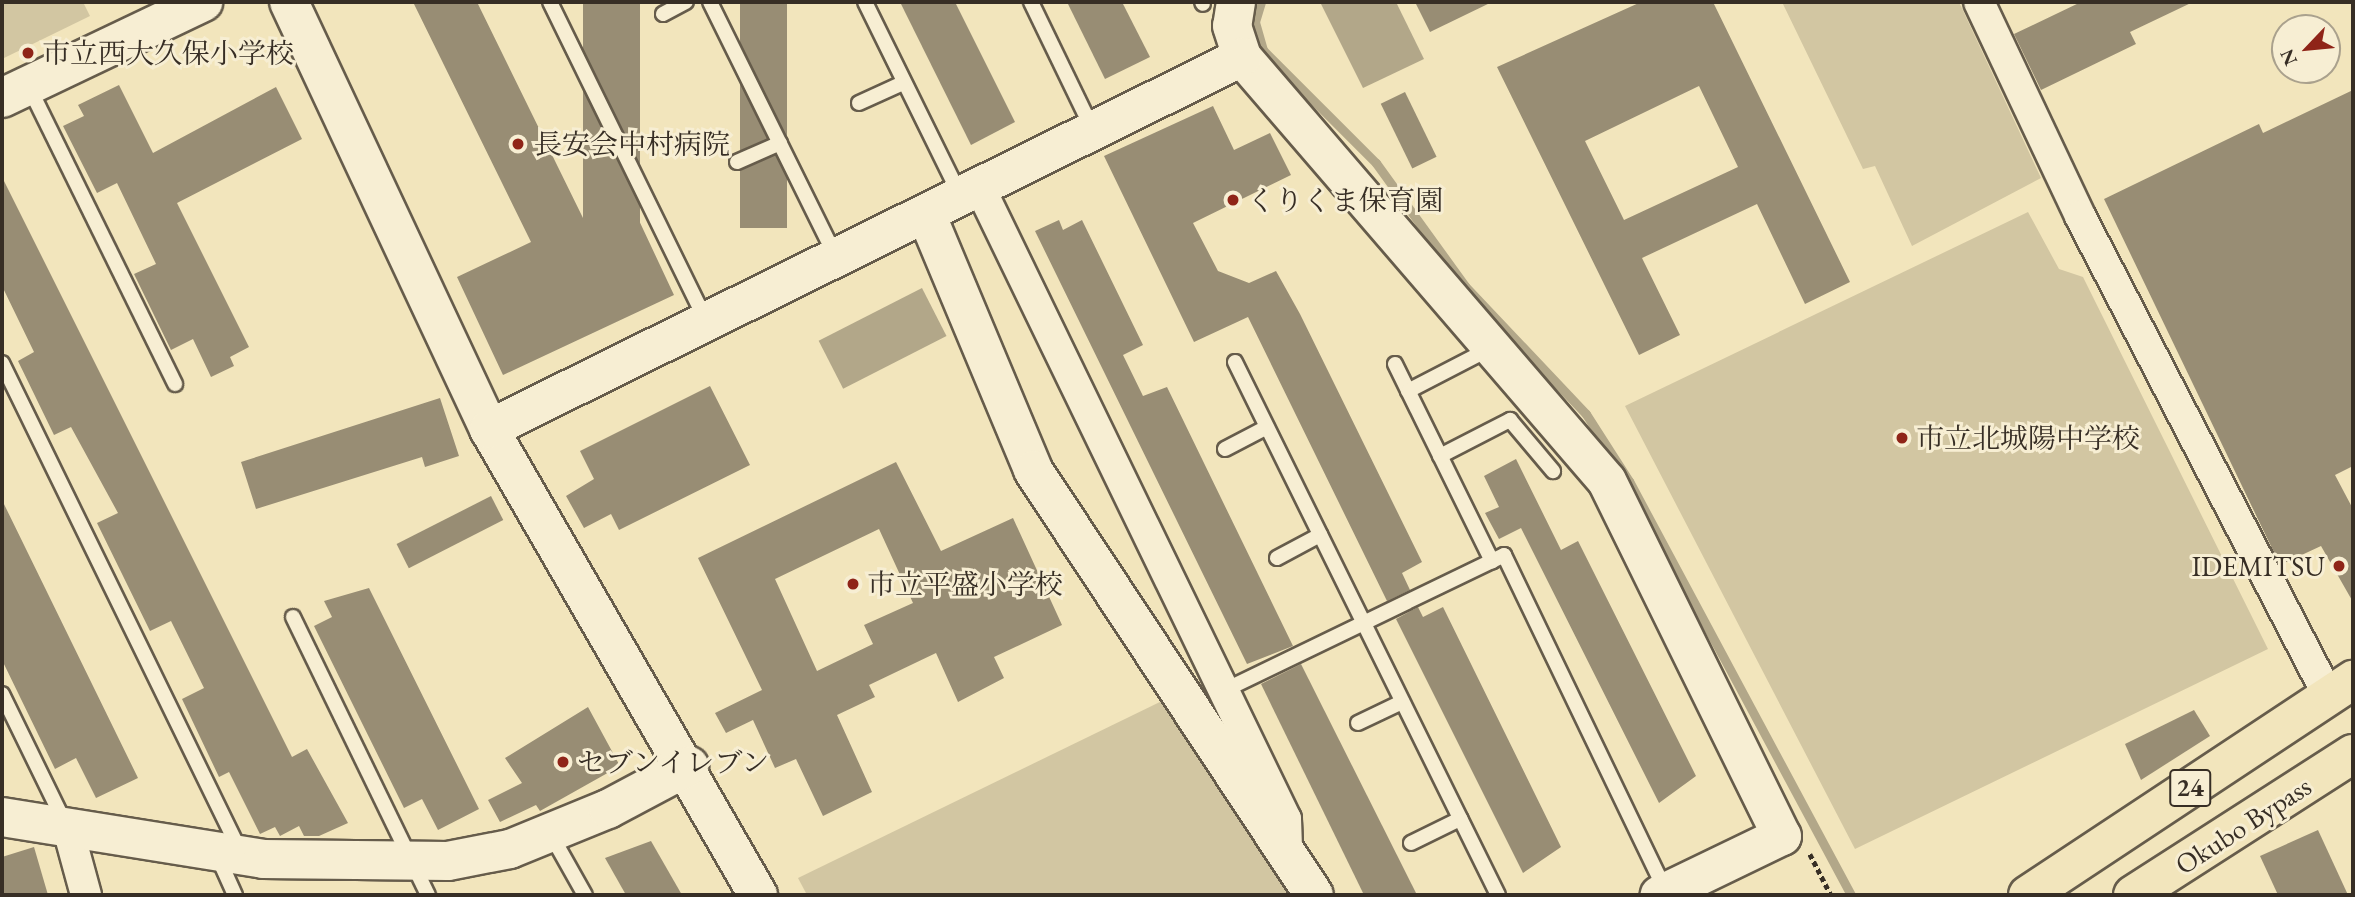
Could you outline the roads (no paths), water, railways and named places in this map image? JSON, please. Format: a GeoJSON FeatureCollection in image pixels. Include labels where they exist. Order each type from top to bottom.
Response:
{"type":"FeatureCollection","features":[{"type":"Feature","properties":{"kind":"highway","name":"24"},"geometry":{"type":"LineString","coordinates":[[2028,895],[2341,688]]}},
{"type":"Feature","properties":{"kind":"highway","name":"Okubo Bypass"},"geometry":{"type":"LineString","coordinates":[[2133,895],[2353,754]]}},
{"type":"Feature","properties":{"kind":"street"},"geometry":{"type":"LineString","coordinates":[[15,92],[203,2]]}},
{"type":"Feature","properties":{"kind":"street"},"geometry":{"type":"LineString","coordinates":[[290,2],[489,429],[689,765],[758,895]]}},
{"type":"Feature","properties":{"kind":"street"},"geometry":{"type":"LineString","coordinates":[[1979,2],[2080,216],[2341,688]]}},
{"type":"Feature","properties":{"kind":"street"},"geometry":{"type":"LineString","coordinates":[[1214,3],[1232,26],[1242,57],[1607,481],[1782,836],[1663,894]]}},
{"type":"Feature","properties":{"kind":"street"},"geometry":{"type":"LineString","coordinates":[[489,429],[838,262],[1242,57]]}},
{"type":"Feature","properties":{"kind":"street"},"geometry":{"type":"LineString","coordinates":[[972,195],[1224,690],[1286,819],[1287,849]]}},
{"type":"Feature","properties":{"kind":"street"},"geometry":{"type":"LineString","coordinates":[[927,216],[1033,470],[1287,849],[1314,895]]}},
{"type":"Feature","properties":{"kind":"street"},"geometry":{"type":"LineString","coordinates":[[2,817],[229,853],[412,861],[510,849],[550,833],[689,765]]}},
{"type":"Feature","properties":{"kind":"street"},"geometry":{"type":"LineString","coordinates":[[68,829],[86,895]]}},
{"type":"Feature","properties":{"kind":"lane"},"geometry":{"type":"LineString","coordinates":[[550,2],[708,325]]}},
{"type":"Feature","properties":{"kind":"lane"},"geometry":{"type":"LineString","coordinates":[[663,14],[686,2]]}},
{"type":"Feature","properties":{"kind":"lane"},"geometry":{"type":"LineString","coordinates":[[710,2],[838,262]]}},
{"type":"Feature","properties":{"kind":"lane"},"geometry":{"type":"LineString","coordinates":[[865,2],[904,83],[972,195]]}},
{"type":"Feature","properties":{"kind":"lane"},"geometry":{"type":"LineString","coordinates":[[1031,2],[1095,132]]}},
{"type":"Feature","properties":{"kind":"lane"},"geometry":{"type":"LineString","coordinates":[[859,103],[904,83]]}},
{"type":"Feature","properties":{"kind":"lane"},"geometry":{"type":"LineString","coordinates":[[15,92],[175,384]]}},
{"type":"Feature","properties":{"kind":"lane"},"geometry":{"type":"LineString","coordinates":[[737,162],[780,143]]}},
{"type":"Feature","properties":{"kind":"lane"},"geometry":{"type":"LineString","coordinates":[[1408,391],[1491,348]]}},
{"type":"Feature","properties":{"kind":"lane"},"geometry":{"type":"LineString","coordinates":[[1235,362],[1498,895]]}},
{"type":"Feature","properties":{"kind":"lane"},"geometry":{"type":"LineString","coordinates":[[2,363],[229,853],[235,895]]}},
{"type":"Feature","properties":{"kind":"lane"},"geometry":{"type":"LineString","coordinates":[[1395,364],[1492,561]]}},
{"type":"Feature","properties":{"kind":"lane"},"geometry":{"type":"LineString","coordinates":[[1440,456],[1510,420],[1553,471]]}},
{"type":"Feature","properties":{"kind":"lane"},"geometry":{"type":"LineString","coordinates":[[1225,449],[1266,427]]}},
{"type":"Feature","properties":{"kind":"lane"},"geometry":{"type":"LineString","coordinates":[[1277,558],[1320,535]]}},
{"type":"Feature","properties":{"kind":"lane"},"geometry":{"type":"LineString","coordinates":[[1224,690],[1504,555],[1663,894]]}},
{"type":"Feature","properties":{"kind":"lane"},"geometry":{"type":"LineString","coordinates":[[293,617],[428,895]]}},
{"type":"Feature","properties":{"kind":"lane"},"geometry":{"type":"LineString","coordinates":[[2,694],[68,829]]}},
{"type":"Feature","properties":{"kind":"lane"},"geometry":{"type":"LineString","coordinates":[[1358,723],[1402,702]]}},
{"type":"Feature","properties":{"kind":"lane"},"geometry":{"type":"LineString","coordinates":[[1411,843],[1460,819]]}},
{"type":"Feature","properties":{"kind":"lane"},"geometry":{"type":"LineString","coordinates":[[550,833],[585,895]]}},
{"type":"Feature","properties":{"kind":"waterway"},"geometry":{"type":"LineString","coordinates":[[1261,2],[1255,22],[1263,50],[1376,163],[1465,286],[1586,414],[1629,481],[1851,895]]}},
{"type":"Feature","properties":{"kind":"place","name":"市立西大久保小学校"},"geometry":{"type":"Point","coordinates":[28,53]}},
{"type":"Feature","properties":{"kind":"place","name":"長安会中村病院"},"geometry":{"type":"Point","coordinates":[518,144]}},
{"type":"Feature","properties":{"kind":"place","name":"くりくま保育園"},"geometry":{"type":"Point","coordinates":[1233,200]}},
{"type":"Feature","properties":{"kind":"place","name":"市立北城陽中学校"},"geometry":{"type":"Point","coordinates":[1902,438]}},
{"type":"Feature","properties":{"kind":"place","name":"IDEMITSU"},"geometry":{"type":"Point","coordinates":[2339,566]}},
{"type":"Feature","properties":{"kind":"place","name":"市立平盛小学校"},"geometry":{"type":"Point","coordinates":[853,584]}},
{"type":"Feature","properties":{"kind":"place","name":"セブンイレブン"},"geometry":{"type":"Point","coordinates":[563,762]}}]}
